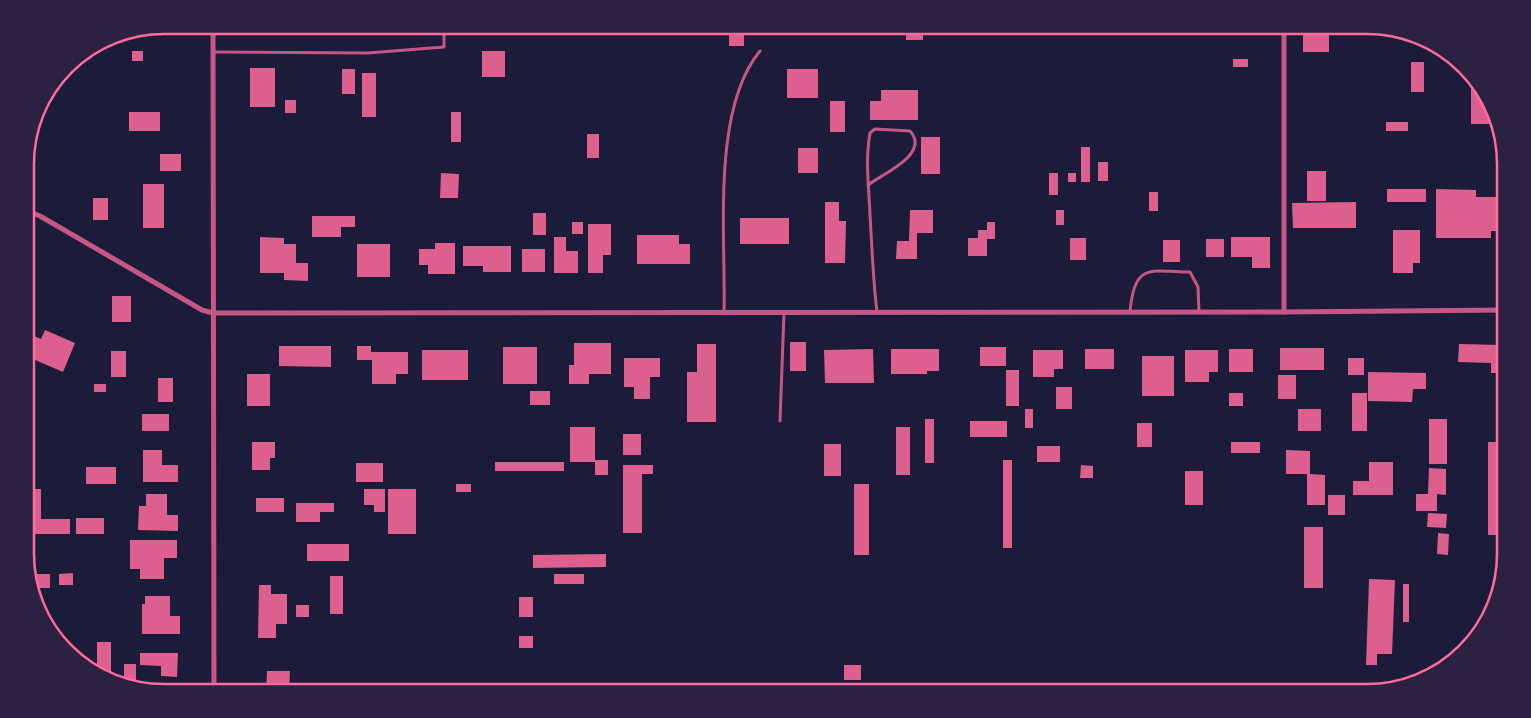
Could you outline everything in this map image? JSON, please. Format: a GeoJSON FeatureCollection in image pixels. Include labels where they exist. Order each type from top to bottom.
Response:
{"type":"FeatureCollection","features":[{"type":"Feature","properties":{"kind":"street"},"geometry":{"type":"LineString","coordinates":[[213,34],[214,684]]}},
{"type":"Feature","properties":{"kind":"street"},"geometry":{"type":"LineString","coordinates":[[1284,34],[1284,312]]}},
{"type":"Feature","properties":{"kind":"street"},"geometry":{"type":"LineString","coordinates":[[34,213],[202,310],[213,313],[877,313],[1497,310]]}},
{"type":"Feature","properties":{"kind":"lane"},"geometry":{"type":"LineString","coordinates":[[213,52],[368,53],[409,48],[444,47],[444,34]]}},
{"type":"Feature","properties":{"kind":"lane"},"geometry":{"type":"LineString","coordinates":[[724,313],[726,148],[732,109],[744,75],[760,51]]}},
{"type":"Feature","properties":{"kind":"lane"},"geometry":{"type":"LineString","coordinates":[[868,185],[905,162],[912,154],[914,144],[913,134],[910,131],[875,130],[870,133],[868,185],[873,281],[877,313]]}},
{"type":"Feature","properties":{"kind":"lane"},"geometry":{"type":"LineString","coordinates":[[1130,312],[1135,282],[1140,275],[1152,271],[1190,272],[1198,287],[1199,312]]}},
{"type":"Feature","properties":{"kind":"lane"},"geometry":{"type":"LineString","coordinates":[[780,421],[784,313]]}},
{"type":"Feature","properties":{"kind":"building"},"geometry":{"type":"Polygon","coordinates":[[[729,34],[744,34],[744,46],[729,46],[729,34]]]}},
{"type":"Feature","properties":{"kind":"building"},"geometry":{"type":"Polygon","coordinates":[[[906,34],[923,34],[923,40],[906,40],[906,34]]]}},
{"type":"Feature","properties":{"kind":"building"},"geometry":{"type":"Polygon","coordinates":[[[1303,34],[1329,34],[1329,52],[1303,52],[1303,34]]]}},
{"type":"Feature","properties":{"kind":"building"},"geometry":{"type":"Polygon","coordinates":[[[132,51],[143,51],[143,61],[132,61],[132,51]]]}},
{"type":"Feature","properties":{"kind":"building"},"geometry":{"type":"Polygon","coordinates":[[[482,51],[505,51],[505,77],[482,77],[482,51]]]}},
{"type":"Feature","properties":{"kind":"building"},"geometry":{"type":"Polygon","coordinates":[[[1233,59],[1248,59],[1248,67],[1233,67],[1233,59]]]}},
{"type":"Feature","properties":{"kind":"building"},"geometry":{"type":"Polygon","coordinates":[[[1411,62],[1424,62],[1424,92],[1411,92],[1411,62]]]}},
{"type":"Feature","properties":{"kind":"building"},"geometry":{"type":"Polygon","coordinates":[[[250,68],[275,68],[275,107],[250,107],[250,68]]]}},
{"type":"Feature","properties":{"kind":"building"},"geometry":{"type":"Polygon","coordinates":[[[342,69],[355,69],[355,94],[342,94],[342,69]]]}},
{"type":"Feature","properties":{"kind":"building"},"geometry":{"type":"Polygon","coordinates":[[[787,69],[818,69],[818,98],[787,98],[787,69]]]}},
{"type":"Feature","properties":{"kind":"building"},"geometry":{"type":"Polygon","coordinates":[[[362,73],[376,73],[376,117],[362,117],[362,73]]]}},
{"type":"Feature","properties":{"kind":"building"},"geometry":{"type":"Polygon","coordinates":[[[1471,86],[1480,99],[1491,124],[1471,124],[1471,86]]]}},
{"type":"Feature","properties":{"kind":"building"},"geometry":{"type":"Polygon","coordinates":[[[881,90],[918,90],[918,120],[870,120],[870,101],[881,101],[881,90]]]}},
{"type":"Feature","properties":{"kind":"building"},"geometry":{"type":"Polygon","coordinates":[[[285,100],[296,100],[296,113],[285,113],[285,100]]]}},
{"type":"Feature","properties":{"kind":"building"},"geometry":{"type":"Polygon","coordinates":[[[830,101],[845,101],[845,132],[830,132],[830,101]]]}},
{"type":"Feature","properties":{"kind":"building"},"geometry":{"type":"Polygon","coordinates":[[[129,112],[160,112],[160,131],[129,131],[129,112]]]}},
{"type":"Feature","properties":{"kind":"building"},"geometry":{"type":"Polygon","coordinates":[[[451,112],[461,112],[461,142],[451,142],[451,112]]]}},
{"type":"Feature","properties":{"kind":"building"},"geometry":{"type":"Polygon","coordinates":[[[1386,122],[1408,122],[1408,131],[1386,131],[1386,122]]]}},
{"type":"Feature","properties":{"kind":"building"},"geometry":{"type":"Polygon","coordinates":[[[587,134],[599,134],[599,158],[587,158],[587,134]]]}},
{"type":"Feature","properties":{"kind":"building"},"geometry":{"type":"Polygon","coordinates":[[[921,137],[940,137],[940,174],[921,174],[921,137]]]}},
{"type":"Feature","properties":{"kind":"building"},"geometry":{"type":"Polygon","coordinates":[[[1081,147],[1090,147],[1090,182],[1081,182],[1081,147]]]}},
{"type":"Feature","properties":{"kind":"building"},"geometry":{"type":"Polygon","coordinates":[[[798,148],[818,148],[818,173],[798,173],[798,148]]]}},
{"type":"Feature","properties":{"kind":"building"},"geometry":{"type":"Polygon","coordinates":[[[160,154],[181,154],[181,171],[160,171],[160,154]]]}},
{"type":"Feature","properties":{"kind":"building"},"geometry":{"type":"Polygon","coordinates":[[[1098,162],[1108,162],[1108,181],[1098,181],[1098,162]]]}},
{"type":"Feature","properties":{"kind":"building"},"geometry":{"type":"Polygon","coordinates":[[[1307,171],[1326,171],[1326,201],[1307,201],[1307,171]]]}},
{"type":"Feature","properties":{"kind":"building"},"geometry":{"type":"Polygon","coordinates":[[[441,173],[459,174],[458,198],[440,198],[441,173]]]}},
{"type":"Feature","properties":{"kind":"building"},"geometry":{"type":"Polygon","coordinates":[[[1049,173],[1058,173],[1058,195],[1049,195],[1049,173]]]}},
{"type":"Feature","properties":{"kind":"building"},"geometry":{"type":"Polygon","coordinates":[[[1068,173],[1076,173],[1076,182],[1068,182],[1068,173]]]}},
{"type":"Feature","properties":{"kind":"building"},"geometry":{"type":"Polygon","coordinates":[[[143,184],[164,184],[164,228],[143,228],[143,184]]]}},
{"type":"Feature","properties":{"kind":"building"},"geometry":{"type":"Polygon","coordinates":[[[1387,189],[1426,189],[1426,202],[1387,202],[1387,189]]]}},
{"type":"Feature","properties":{"kind":"building"},"geometry":{"type":"Polygon","coordinates":[[[1436,189],[1476,190],[1476,197],[1497,197],[1497,231],[1491,231],[1491,238],[1436,238],[1436,189]]]}},
{"type":"Feature","properties":{"kind":"building"},"geometry":{"type":"Polygon","coordinates":[[[1149,192],[1158,192],[1158,211],[1149,211],[1149,192]]]}},
{"type":"Feature","properties":{"kind":"building"},"geometry":{"type":"Polygon","coordinates":[[[93,198],[108,198],[108,220],[93,220],[93,198]]]}},
{"type":"Feature","properties":{"kind":"building"},"geometry":{"type":"Polygon","coordinates":[[[825,202],[839,202],[839,221],[846,221],[845,263],[825,263],[825,202]]]}},
{"type":"Feature","properties":{"kind":"building"},"geometry":{"type":"Polygon","coordinates":[[[1356,202],[1356,228],[1293,228],[1292,203],[1356,202]]]}},
{"type":"Feature","properties":{"kind":"building"},"geometry":{"type":"Polygon","coordinates":[[[910,210],[933,210],[933,233],[917,233],[917,259],[896,259],[897,241],[909,241],[910,210]]]}},
{"type":"Feature","properties":{"kind":"building"},"geometry":{"type":"Polygon","coordinates":[[[1056,210],[1064,210],[1064,225],[1056,225],[1056,210]]]}},
{"type":"Feature","properties":{"kind":"building"},"geometry":{"type":"Polygon","coordinates":[[[533,213],[546,213],[546,235],[533,235],[533,213]]]}},
{"type":"Feature","properties":{"kind":"building"},"geometry":{"type":"Polygon","coordinates":[[[312,216],[355,216],[355,227],[341,227],[341,237],[312,237],[312,216]]]}},
{"type":"Feature","properties":{"kind":"building"},"geometry":{"type":"Polygon","coordinates":[[[740,218],[789,218],[789,244],[740,244],[740,218]]]}},
{"type":"Feature","properties":{"kind":"building"},"geometry":{"type":"Polygon","coordinates":[[[572,222],[583,222],[583,234],[572,234],[572,222]]]}},
{"type":"Feature","properties":{"kind":"building"},"geometry":{"type":"Polygon","coordinates":[[[987,222],[995,222],[995,239],[987,239],[987,256],[968,256],[968,238],[978,238],[978,230],[987,230],[987,222]]]}},
{"type":"Feature","properties":{"kind":"building"},"geometry":{"type":"Polygon","coordinates":[[[588,224],[611,224],[611,255],[603,255],[603,273],[588,273],[588,224]]]}},
{"type":"Feature","properties":{"kind":"building"},"geometry":{"type":"Polygon","coordinates":[[[1393,230],[1420,230],[1420,263],[1413,263],[1413,273],[1393,273],[1393,230]]]}},
{"type":"Feature","properties":{"kind":"building"},"geometry":{"type":"Polygon","coordinates":[[[637,235],[679,235],[679,244],[690,244],[690,264],[637,264],[637,235]]]}},
{"type":"Feature","properties":{"kind":"building"},"geometry":{"type":"Polygon","coordinates":[[[260,237],[284,238],[284,244],[296,244],[296,263],[308,263],[308,281],[284,280],[284,273],[260,273],[260,237]]]}},
{"type":"Feature","properties":{"kind":"building"},"geometry":{"type":"Polygon","coordinates":[[[554,237],[566,237],[566,251],[578,251],[578,273],[554,273],[554,237]]]}},
{"type":"Feature","properties":{"kind":"building"},"geometry":{"type":"Polygon","coordinates":[[[1231,237],[1270,237],[1270,268],[1252,268],[1252,257],[1231,257],[1231,237]]]}},
{"type":"Feature","properties":{"kind":"building"},"geometry":{"type":"Polygon","coordinates":[[[1070,238],[1086,238],[1086,260],[1070,260],[1070,238]]]}},
{"type":"Feature","properties":{"kind":"building"},"geometry":{"type":"Polygon","coordinates":[[[1206,239],[1224,239],[1224,257],[1206,257],[1206,239]]]}},
{"type":"Feature","properties":{"kind":"building"},"geometry":{"type":"Polygon","coordinates":[[[1163,240],[1180,240],[1180,262],[1163,262],[1163,240]]]}},
{"type":"Feature","properties":{"kind":"building"},"geometry":{"type":"Polygon","coordinates":[[[435,243],[455,243],[455,274],[428,274],[428,265],[419,265],[419,249],[435,249],[435,243]]]}},
{"type":"Feature","properties":{"kind":"building"},"geometry":{"type":"Polygon","coordinates":[[[357,244],[390,244],[390,277],[357,277],[357,244]]]}},
{"type":"Feature","properties":{"kind":"building"},"geometry":{"type":"Polygon","coordinates":[[[463,246],[511,246],[511,272],[483,272],[483,266],[463,266],[463,246]]]}},
{"type":"Feature","properties":{"kind":"building"},"geometry":{"type":"Polygon","coordinates":[[[522,249],[545,249],[545,272],[522,272],[522,249]]]}},
{"type":"Feature","properties":{"kind":"building"},"geometry":{"type":"Polygon","coordinates":[[[112,296],[131,296],[131,322],[112,322],[112,296]]]}},
{"type":"Feature","properties":{"kind":"building"},"geometry":{"type":"Polygon","coordinates":[[[45,330],[75,343],[63,372],[34,359],[34,336],[41,339],[45,330]]]}},
{"type":"Feature","properties":{"kind":"building"},"geometry":{"type":"Polygon","coordinates":[[[790,342],[806,342],[806,371],[790,371],[790,342]]]}},
{"type":"Feature","properties":{"kind":"building"},"geometry":{"type":"Polygon","coordinates":[[[574,343],[611,343],[611,374],[589,374],[589,384],[569,384],[569,365],[574,365],[574,343]]]}},
{"type":"Feature","properties":{"kind":"building"},"geometry":{"type":"Polygon","coordinates":[[[697,344],[716,344],[716,422],[687,422],[687,372],[697,372],[697,344]]]}},
{"type":"Feature","properties":{"kind":"building"},"geometry":{"type":"Polygon","coordinates":[[[1459,344],[1497,345],[1497,373],[1491,373],[1491,363],[1458,362],[1459,344]]]}},
{"type":"Feature","properties":{"kind":"building"},"geometry":{"type":"Polygon","coordinates":[[[279,346],[331,346],[331,367],[279,366],[279,346]]]}},
{"type":"Feature","properties":{"kind":"building"},"geometry":{"type":"Polygon","coordinates":[[[357,346],[371,346],[371,352],[408,352],[408,374],[396,374],[396,384],[372,384],[372,360],[357,360],[357,346]]]}},
{"type":"Feature","properties":{"kind":"building"},"geometry":{"type":"Polygon","coordinates":[[[503,347],[537,347],[537,384],[503,384],[503,347]]]}},
{"type":"Feature","properties":{"kind":"building"},"geometry":{"type":"Polygon","coordinates":[[[980,347],[1006,347],[1006,366],[980,366],[980,347]]]}},
{"type":"Feature","properties":{"kind":"building"},"geometry":{"type":"Polygon","coordinates":[[[1280,348],[1324,348],[1324,370],[1280,370],[1280,348]]]}},
{"type":"Feature","properties":{"kind":"building"},"geometry":{"type":"Polygon","coordinates":[[[873,349],[874,383],[825,383],[824,350],[873,349]]]}},
{"type":"Feature","properties":{"kind":"building"},"geometry":{"type":"Polygon","coordinates":[[[891,349],[939,349],[939,371],[927,371],[927,374],[891,374],[891,349]]]}},
{"type":"Feature","properties":{"kind":"building"},"geometry":{"type":"Polygon","coordinates":[[[1085,349],[1114,349],[1114,369],[1085,369],[1085,349]]]}},
{"type":"Feature","properties":{"kind":"building"},"geometry":{"type":"Polygon","coordinates":[[[1229,349],[1253,349],[1253,372],[1229,372],[1229,349]]]}},
{"type":"Feature","properties":{"kind":"building"},"geometry":{"type":"Polygon","coordinates":[[[422,350],[468,350],[468,380],[422,380],[422,350]]]}},
{"type":"Feature","properties":{"kind":"building"},"geometry":{"type":"Polygon","coordinates":[[[1033,350],[1063,350],[1063,369],[1054,369],[1054,377],[1033,377],[1033,350]]]}},
{"type":"Feature","properties":{"kind":"building"},"geometry":{"type":"Polygon","coordinates":[[[1185,350],[1218,350],[1218,372],[1209,372],[1209,382],[1185,382],[1185,350]]]}},
{"type":"Feature","properties":{"kind":"building"},"geometry":{"type":"Polygon","coordinates":[[[111,351],[126,351],[126,377],[111,377],[111,351]]]}},
{"type":"Feature","properties":{"kind":"building"},"geometry":{"type":"Polygon","coordinates":[[[1142,356],[1174,356],[1174,396],[1142,396],[1142,356]]]}},
{"type":"Feature","properties":{"kind":"building"},"geometry":{"type":"Polygon","coordinates":[[[624,358],[660,358],[660,377],[650,377],[650,399],[634,399],[634,387],[624,387],[624,358]]]}},
{"type":"Feature","properties":{"kind":"building"},"geometry":{"type":"Polygon","coordinates":[[[1348,358],[1364,358],[1364,375],[1348,375],[1348,358]]]}},
{"type":"Feature","properties":{"kind":"building"},"geometry":{"type":"Polygon","coordinates":[[[1006,370],[1019,370],[1019,406],[1006,406],[1006,370]]]}},
{"type":"Feature","properties":{"kind":"building"},"geometry":{"type":"Polygon","coordinates":[[[1368,372],[1426,373],[1426,389],[1413,389],[1412,402],[1368,401],[1368,372]]]}},
{"type":"Feature","properties":{"kind":"building"},"geometry":{"type":"Polygon","coordinates":[[[247,374],[270,374],[270,406],[247,406],[247,374]]]}},
{"type":"Feature","properties":{"kind":"building"},"geometry":{"type":"Polygon","coordinates":[[[1278,375],[1296,375],[1296,399],[1278,399],[1278,375]]]}},
{"type":"Feature","properties":{"kind":"building"},"geometry":{"type":"Polygon","coordinates":[[[158,378],[173,378],[173,402],[158,402],[158,378]]]}},
{"type":"Feature","properties":{"kind":"building"},"geometry":{"type":"Polygon","coordinates":[[[94,384],[106,384],[106,392],[94,392],[94,384]]]}},
{"type":"Feature","properties":{"kind":"building"},"geometry":{"type":"Polygon","coordinates":[[[1056,387],[1072,387],[1072,409],[1056,409],[1056,387]]]}},
{"type":"Feature","properties":{"kind":"building"},"geometry":{"type":"Polygon","coordinates":[[[530,391],[550,391],[550,405],[530,405],[530,391]]]}},
{"type":"Feature","properties":{"kind":"building"},"geometry":{"type":"Polygon","coordinates":[[[1229,393],[1243,393],[1243,406],[1229,406],[1229,393]]]}},
{"type":"Feature","properties":{"kind":"building"},"geometry":{"type":"Polygon","coordinates":[[[1352,393],[1367,393],[1367,431],[1352,431],[1352,393]]]}},
{"type":"Feature","properties":{"kind":"building"},"geometry":{"type":"Polygon","coordinates":[[[1025,409],[1033,409],[1033,428],[1025,428],[1025,409]]]}},
{"type":"Feature","properties":{"kind":"building"},"geometry":{"type":"Polygon","coordinates":[[[1298,409],[1321,409],[1321,431],[1298,431],[1298,409]]]}},
{"type":"Feature","properties":{"kind":"building"},"geometry":{"type":"Polygon","coordinates":[[[142,414],[169,414],[169,431],[142,431],[142,414]]]}},
{"type":"Feature","properties":{"kind":"building"},"geometry":{"type":"Polygon","coordinates":[[[925,419],[934,419],[934,463],[925,463],[925,419]]]}},
{"type":"Feature","properties":{"kind":"building"},"geometry":{"type":"Polygon","coordinates":[[[1429,419],[1447,419],[1447,464],[1429,464],[1429,419]]]}},
{"type":"Feature","properties":{"kind":"building"},"geometry":{"type":"Polygon","coordinates":[[[970,421],[1007,421],[1007,437],[970,437],[970,421]]]}},
{"type":"Feature","properties":{"kind":"building"},"geometry":{"type":"Polygon","coordinates":[[[1137,423],[1152,423],[1152,447],[1137,447],[1137,423]]]}},
{"type":"Feature","properties":{"kind":"building"},"geometry":{"type":"Polygon","coordinates":[[[570,427],[595,427],[595,460],[608,460],[608,475],[595,475],[595,462],[570,462],[570,427]]]}},
{"type":"Feature","properties":{"kind":"building"},"geometry":{"type":"Polygon","coordinates":[[[896,427],[910,427],[910,475],[896,475],[896,427]]]}},
{"type":"Feature","properties":{"kind":"building"},"geometry":{"type":"Polygon","coordinates":[[[623,434],[641,434],[641,455],[623,455],[623,434]]]}},
{"type":"Feature","properties":{"kind":"building"},"geometry":{"type":"Polygon","coordinates":[[[252,442],[275,442],[275,458],[270,458],[270,470],[252,470],[252,442]]]}},
{"type":"Feature","properties":{"kind":"building"},"geometry":{"type":"Polygon","coordinates":[[[1231,442],[1260,442],[1260,453],[1231,453],[1231,442]]]}},
{"type":"Feature","properties":{"kind":"building"},"geometry":{"type":"Polygon","coordinates":[[[1488,442],[1497,442],[1497,535],[1488,535],[1488,442]]]}},
{"type":"Feature","properties":{"kind":"building"},"geometry":{"type":"Polygon","coordinates":[[[824,444],[841,444],[841,476],[824,476],[824,444]]]}},
{"type":"Feature","properties":{"kind":"building"},"geometry":{"type":"Polygon","coordinates":[[[1037,446],[1060,446],[1060,462],[1037,462],[1037,446]]]}},
{"type":"Feature","properties":{"kind":"building"},"geometry":{"type":"Polygon","coordinates":[[[143,450],[162,450],[162,465],[178,465],[178,482],[143,482],[143,450]]]}},
{"type":"Feature","properties":{"kind":"building"},"geometry":{"type":"Polygon","coordinates":[[[1286,450],[1310,451],[1310,474],[1325,475],[1325,505],[1307,505],[1307,474],[1286,474],[1286,450]]]}},
{"type":"Feature","properties":{"kind":"building"},"geometry":{"type":"Polygon","coordinates":[[[1003,460],[1012,460],[1012,548],[1003,548],[1003,460]]]}},
{"type":"Feature","properties":{"kind":"building"},"geometry":{"type":"Polygon","coordinates":[[[495,462],[564,462],[564,471],[495,471],[495,462]]]}},
{"type":"Feature","properties":{"kind":"building"},"geometry":{"type":"Polygon","coordinates":[[[1369,462],[1393,462],[1393,495],[1353,495],[1353,481],[1369,481],[1369,462]]]}},
{"type":"Feature","properties":{"kind":"building"},"geometry":{"type":"Polygon","coordinates":[[[356,463],[383,463],[383,482],[356,482],[356,463]]]}},
{"type":"Feature","properties":{"kind":"building"},"geometry":{"type":"Polygon","coordinates":[[[623,465],[653,465],[653,474],[642,474],[642,533],[623,533],[623,465]]]}},
{"type":"Feature","properties":{"kind":"building"},"geometry":{"type":"Polygon","coordinates":[[[1081,465],[1093,466],[1093,478],[1080,478],[1081,465]]]}},
{"type":"Feature","properties":{"kind":"building"},"geometry":{"type":"Polygon","coordinates":[[[86,467],[116,467],[116,484],[86,484],[86,467]]]}},
{"type":"Feature","properties":{"kind":"building"},"geometry":{"type":"Polygon","coordinates":[[[1429,468],[1446,469],[1446,495],[1437,494],[1437,511],[1416,511],[1416,494],[1428,494],[1429,468]]]}},
{"type":"Feature","properties":{"kind":"building"},"geometry":{"type":"Polygon","coordinates":[[[1185,471],[1203,471],[1203,505],[1185,505],[1185,471]]]}},
{"type":"Feature","properties":{"kind":"building"},"geometry":{"type":"Polygon","coordinates":[[[456,484],[471,484],[471,492],[456,492],[456,484]]]}},
{"type":"Feature","properties":{"kind":"building"},"geometry":{"type":"Polygon","coordinates":[[[854,484],[869,484],[869,555],[854,555],[854,484]]]}},
{"type":"Feature","properties":{"kind":"building"},"geometry":{"type":"Polygon","coordinates":[[[34,489],[41,489],[41,519],[70,519],[70,534],[34,534],[34,489]]]}},
{"type":"Feature","properties":{"kind":"building"},"geometry":{"type":"Polygon","coordinates":[[[364,489],[385,489],[385,512],[374,512],[374,505],[364,505],[364,489]]]}},
{"type":"Feature","properties":{"kind":"building"},"geometry":{"type":"Polygon","coordinates":[[[388,489],[416,489],[416,534],[388,534],[388,489]]]}},
{"type":"Feature","properties":{"kind":"building"},"geometry":{"type":"Polygon","coordinates":[[[146,494],[167,494],[167,515],[178,515],[178,531],[138,530],[139,506],[146,506],[146,494]]]}},
{"type":"Feature","properties":{"kind":"building"},"geometry":{"type":"Polygon","coordinates":[[[1328,495],[1345,495],[1345,515],[1328,515],[1328,495]]]}},
{"type":"Feature","properties":{"kind":"building"},"geometry":{"type":"Polygon","coordinates":[[[256,498],[284,498],[284,512],[256,512],[256,498]]]}},
{"type":"Feature","properties":{"kind":"building"},"geometry":{"type":"Polygon","coordinates":[[[296,503],[334,503],[334,512],[320,512],[320,522],[296,522],[296,503]]]}},
{"type":"Feature","properties":{"kind":"building"},"geometry":{"type":"Polygon","coordinates":[[[1428,513],[1447,514],[1446,528],[1427,527],[1428,513]]]}},
{"type":"Feature","properties":{"kind":"building"},"geometry":{"type":"Polygon","coordinates":[[[76,518],[104,518],[104,534],[76,534],[76,518]]]}},
{"type":"Feature","properties":{"kind":"building"},"geometry":{"type":"Polygon","coordinates":[[[1304,527],[1323,527],[1323,588],[1304,588],[1304,527]]]}},
{"type":"Feature","properties":{"kind":"building"},"geometry":{"type":"Polygon","coordinates":[[[1438,533],[1449,534],[1448,555],[1437,554],[1438,533]]]}},
{"type":"Feature","properties":{"kind":"building"},"geometry":{"type":"Polygon","coordinates":[[[130,540],[177,540],[177,558],[164,558],[164,579],[140,579],[140,569],[130,569],[130,540]]]}},
{"type":"Feature","properties":{"kind":"building"},"geometry":{"type":"Polygon","coordinates":[[[307,544],[349,544],[349,561],[307,561],[307,544]]]}},
{"type":"Feature","properties":{"kind":"building"},"geometry":{"type":"Polygon","coordinates":[[[606,554],[606,567],[533,568],[533,555],[606,554]]]}},
{"type":"Feature","properties":{"kind":"building"},"geometry":{"type":"Polygon","coordinates":[[[73,573],[73,585],[59,585],[59,574],[73,573]]]}},
{"type":"Feature","properties":{"kind":"building"},"geometry":{"type":"Polygon","coordinates":[[[36,574],[50,574],[50,588],[38,588],[36,574]]]}},
{"type":"Feature","properties":{"kind":"building"},"geometry":{"type":"Polygon","coordinates":[[[554,574],[584,574],[584,584],[554,584],[554,574]]]}},
{"type":"Feature","properties":{"kind":"building"},"geometry":{"type":"Polygon","coordinates":[[[330,576],[343,576],[343,614],[330,614],[330,576]]]}},
{"type":"Feature","properties":{"kind":"building"},"geometry":{"type":"Polygon","coordinates":[[[1369,579],[1395,580],[1392,654],[1377,654],[1377,665],[1366,665],[1369,579]]]}},
{"type":"Feature","properties":{"kind":"building"},"geometry":{"type":"Polygon","coordinates":[[[1403,584],[1409,584],[1409,622],[1403,622],[1403,584]]]}},
{"type":"Feature","properties":{"kind":"building"},"geometry":{"type":"Polygon","coordinates":[[[259,585],[271,585],[271,594],[287,594],[287,624],[276,624],[276,638],[258,638],[259,585]]]}},
{"type":"Feature","properties":{"kind":"building"},"geometry":{"type":"Polygon","coordinates":[[[145,596],[170,596],[170,616],[180,616],[180,634],[142,634],[142,604],[145,604],[145,596]]]}},
{"type":"Feature","properties":{"kind":"building"},"geometry":{"type":"Polygon","coordinates":[[[519,597],[533,597],[533,617],[519,617],[519,597]]]}},
{"type":"Feature","properties":{"kind":"building"},"geometry":{"type":"Polygon","coordinates":[[[296,605],[309,605],[309,617],[296,617],[296,605]]]}},
{"type":"Feature","properties":{"kind":"building"},"geometry":{"type":"Polygon","coordinates":[[[519,636],[533,636],[533,648],[519,648],[519,636]]]}},
{"type":"Feature","properties":{"kind":"building"},"geometry":{"type":"Polygon","coordinates":[[[97,642],[111,642],[111,673],[97,666],[97,642]]]}},
{"type":"Feature","properties":{"kind":"building"},"geometry":{"type":"Polygon","coordinates":[[[140,653],[178,653],[177,677],[161,676],[161,666],[140,665],[140,653]]]}},
{"type":"Feature","properties":{"kind":"building"},"geometry":{"type":"Polygon","coordinates":[[[124,664],[136,664],[136,681],[124,678],[124,664]]]}},
{"type":"Feature","properties":{"kind":"building"},"geometry":{"type":"Polygon","coordinates":[[[844,665],[861,665],[861,680],[844,680],[844,665]]]}},
{"type":"Feature","properties":{"kind":"building"},"geometry":{"type":"Polygon","coordinates":[[[267,671],[290,671],[289,684],[266,684],[267,671]]]}}]}
